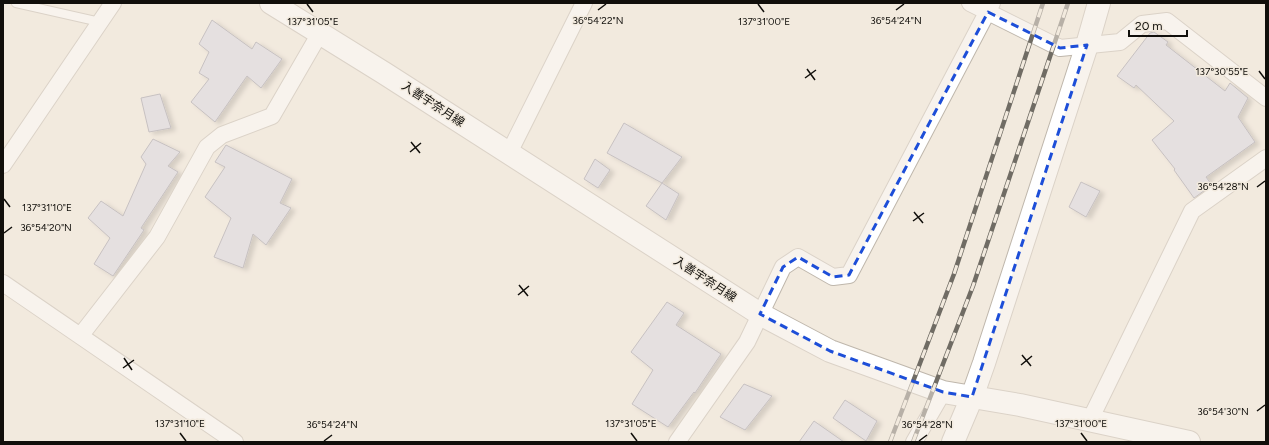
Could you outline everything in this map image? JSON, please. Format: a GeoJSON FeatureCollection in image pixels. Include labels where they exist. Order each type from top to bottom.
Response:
{"type":"FeatureCollection","features":[{"type":"Feature","properties":{"kind":"main road","name":"入善宇奈月線"},"geometry":{"type":"LineString","coordinates":[[271,3],[760,314],[830,352],[943,392],[1020,405],[1189,442]]}},
{"type":"Feature","properties":{"kind":"main road"},"geometry":{"type":"LineString","coordinates":[[953,442],[972,397],[1087,45],[1099,3]]}},
{"type":"Feature","properties":{"kind":"street"},"geometry":{"type":"LineString","coordinates":[[3,165],[113,3]]}},
{"type":"Feature","properties":{"kind":"street"},"geometry":{"type":"LineString","coordinates":[[509,153],[584,3]]}},
{"type":"Feature","properties":{"kind":"street"},"geometry":{"type":"LineString","coordinates":[[970,3],[990,8],[1060,48],[1120,42],[1142,24],[1167,21],[1266,98]]}},
{"type":"Feature","properties":{"kind":"street"},"geometry":{"type":"LineString","coordinates":[[677,442],[748,342],[783,266],[798,257],[833,277],[849,275],[990,8]]}},
{"type":"Feature","properties":{"kind":"street"},"geometry":{"type":"LineString","coordinates":[[81,335],[157,237],[207,147],[222,135],[272,116],[320,33]]}},
{"type":"Feature","properties":{"kind":"street"},"geometry":{"type":"LineString","coordinates":[[1090,420],[1192,211],[1266,158]]}},
{"type":"Feature","properties":{"kind":"street"},"geometry":{"type":"LineString","coordinates":[[3,283],[236,442]]}},
{"type":"Feature","properties":{"kind":"street"},"geometry":{"type":"LineString","coordinates":[[914,442],[943,392]]}},
{"type":"Feature","properties":{"kind":"lane"},"geometry":{"type":"LineString","coordinates":[[16,3],[100,22]]}},
{"type":"Feature","properties":{"kind":"highlighted area"},"geometry":{"type":"Polygon","coordinates":[[[988,12],[1060,48],[1087,45],[972,397],[943,392],[830,351],[760,314],[783,267],[798,257],[833,277],[849,275],[988,12]]]}},
{"type":"Feature","properties":{"kind":"building"},"geometry":{"type":"Polygon","coordinates":[[[212,20],[252,49],[256,42],[282,59],[261,88],[247,76],[215,122],[191,102],[209,79],[199,73],[209,52],[199,44],[212,20]]]}},
{"type":"Feature","properties":{"kind":"building"},"geometry":{"type":"Polygon","coordinates":[[[1154,32],[1168,42],[1166,45],[1225,91],[1230,83],[1248,98],[1238,117],[1255,142],[1206,177],[1212,185],[1194,198],[1174,170],[1175,169],[1152,140],[1174,121],[1136,85],[1134,88],[1117,76],[1150,33],[1154,32]]]}},
{"type":"Feature","properties":{"kind":"building"},"geometry":{"type":"Polygon","coordinates":[[[160,94],[171,128],[149,132],[141,98],[160,94]]]}},
{"type":"Feature","properties":{"kind":"building"},"geometry":{"type":"Polygon","coordinates":[[[624,123],[682,157],[662,183],[607,153],[624,123]]]}},
{"type":"Feature","properties":{"kind":"building"},"geometry":{"type":"Polygon","coordinates":[[[153,139],[180,152],[168,166],[178,172],[141,228],[144,230],[113,276],[94,264],[110,238],[88,218],[101,201],[123,216],[146,164],[141,157],[153,139]]]}},
{"type":"Feature","properties":{"kind":"building"},"geometry":{"type":"Polygon","coordinates":[[[226,145],[292,179],[280,203],[291,208],[266,245],[253,234],[243,268],[214,257],[231,218],[205,197],[225,167],[215,162],[226,145]]]}},
{"type":"Feature","properties":{"kind":"building"},"geometry":{"type":"Polygon","coordinates":[[[595,159],[610,170],[598,188],[584,179],[595,159]]]}},
{"type":"Feature","properties":{"kind":"building"},"geometry":{"type":"Polygon","coordinates":[[[1081,182],[1100,191],[1086,217],[1069,207],[1081,182]]]}},
{"type":"Feature","properties":{"kind":"building"},"geometry":{"type":"Polygon","coordinates":[[[662,183],[679,194],[666,220],[646,206],[662,183]]]}},
{"type":"Feature","properties":{"kind":"building"},"geometry":{"type":"Polygon","coordinates":[[[667,302],[684,313],[676,325],[721,354],[695,393],[694,392],[668,427],[632,404],[653,370],[631,352],[667,302]]]}},
{"type":"Feature","properties":{"kind":"building"},"geometry":{"type":"Polygon","coordinates":[[[744,384],[772,396],[745,430],[720,417],[744,384]]]}},
{"type":"Feature","properties":{"kind":"building"},"geometry":{"type":"Polygon","coordinates":[[[845,400],[877,421],[866,441],[833,418],[845,400]]]}},
{"type":"Feature","properties":{"kind":"building"},"geometry":{"type":"Polygon","coordinates":[[[814,421],[844,442],[799,442],[814,421]]]}},
{"type":"Feature","properties":{"kind":"railway"},"geometry":{"type":"LineString","coordinates":[[890,442],[954,274],[1043,3]]}},
{"type":"Feature","properties":{"kind":"railway"},"geometry":{"type":"LineString","coordinates":[[913,442],[973,286],[1068,3]]}}]}
